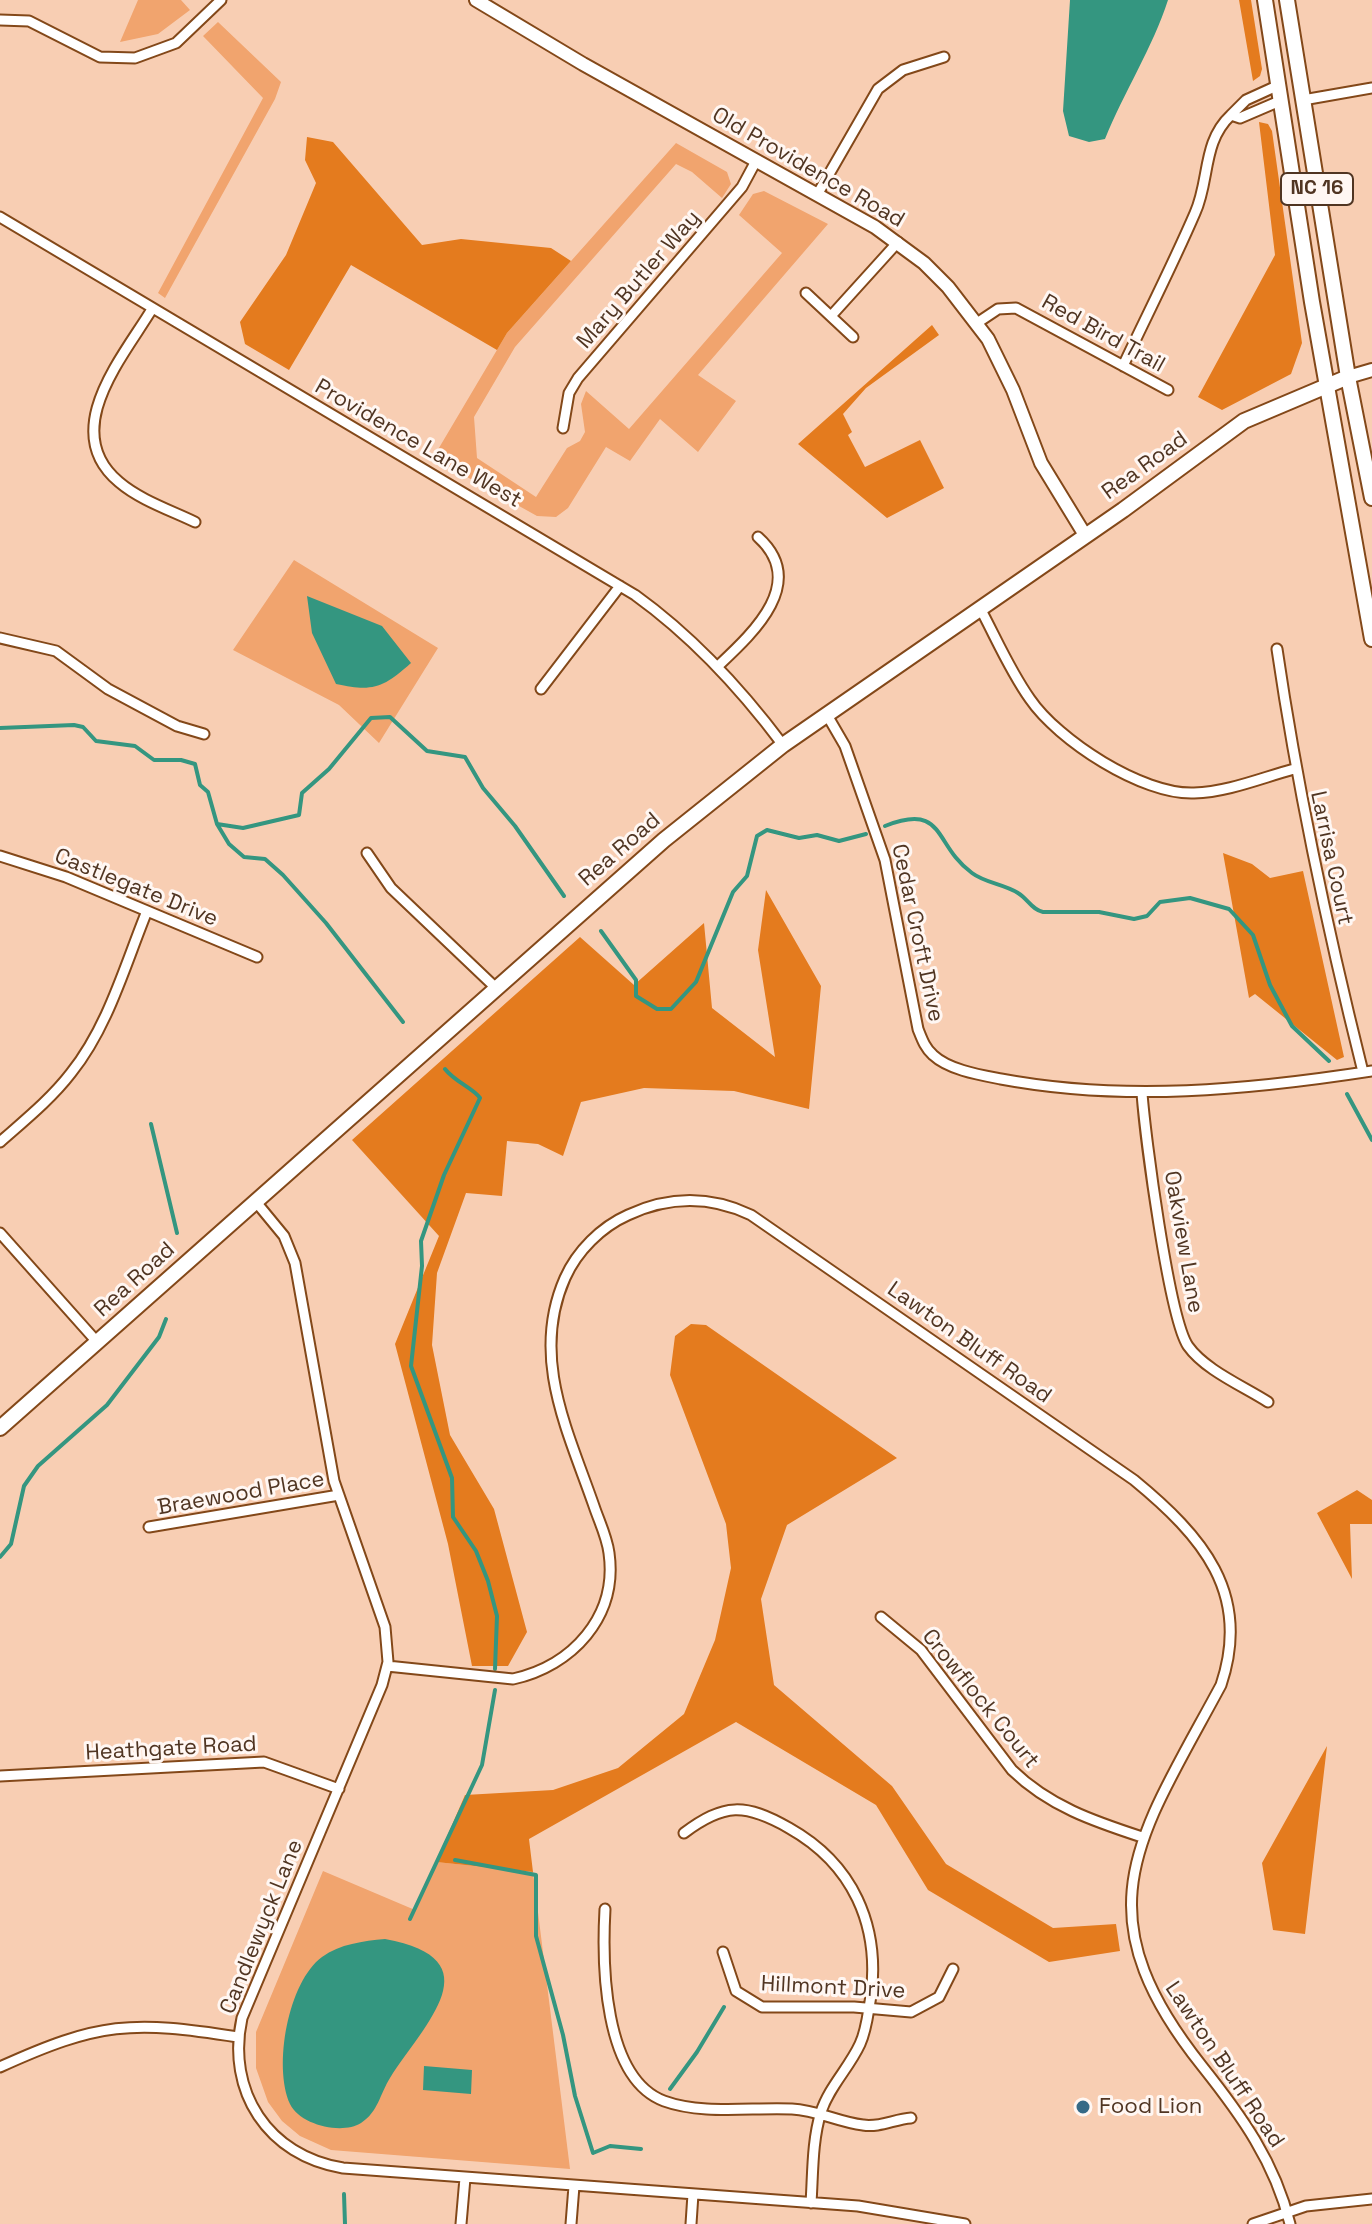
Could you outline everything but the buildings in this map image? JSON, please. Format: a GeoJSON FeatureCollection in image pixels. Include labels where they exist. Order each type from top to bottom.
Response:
{"type":"FeatureCollection","features":[{"type":"Feature","properties":{"kind":"main road","name":"NC 16"},"geometry":{"type":"LineString","coordinates":[[1265,0],[1372,639]]}},
{"type":"Feature","properties":{"kind":"main road","name":"NC 16"},"geometry":{"type":"LineString","coordinates":[[1287,0],[1348,377],[1372,498]]}},
{"type":"Feature","properties":{"kind":"main road","name":"Rea Road"},"geometry":{"type":"LineString","coordinates":[[0,1428],[98,1343],[117,1316],[256,1202],[664,840],[783,745],[1244,421],[1348,377]]}},
{"type":"Feature","properties":{"kind":"street"},"geometry":{"type":"LineString","coordinates":[[0,20],[29,21],[100,57],[135,58],[176,43],[221,0]]}},
{"type":"Feature","properties":{"kind":"street","name":"Old Providence Road"},"geometry":{"type":"LineString","coordinates":[[476,0],[898,242],[948,287],[977,323],[1001,362],[1041,463],[1085,535]]}},
{"type":"Feature","properties":{"kind":"street"},"geometry":{"type":"LineString","coordinates":[[817,195],[878,89],[903,70],[944,57]]}},
{"type":"Feature","properties":{"kind":"street"},"geometry":{"type":"LineString","coordinates":[[1123,366],[1197,209],[1215,135],[1246,100],[1279,85]]}},
{"type":"Feature","properties":{"kind":"street"},"geometry":{"type":"LineString","coordinates":[[1303,100],[1372,88]]}},
{"type":"Feature","properties":{"kind":"street"},"geometry":{"type":"LineString","coordinates":[[1231,115],[1240,118],[1282,100]]}},
{"type":"Feature","properties":{"kind":"street","name":"Mary Butler Way"},"geometry":{"type":"LineString","coordinates":[[563,428],[569,393],[578,378],[742,187],[756,161]]}},
{"type":"Feature","properties":{"kind":"street","name":"Providence Lane West"},"geometry":{"type":"LineString","coordinates":[[0,217],[620,586],[663,615],[717,667],[783,745]]}},
{"type":"Feature","properties":{"kind":"street"},"geometry":{"type":"LineString","coordinates":[[831,316],[898,242]]}},
{"type":"Feature","properties":{"kind":"street"},"geometry":{"type":"LineString","coordinates":[[806,293],[853,337]]}},
{"type":"Feature","properties":{"kind":"street","name":"Red Bird Trail"},"geometry":{"type":"LineString","coordinates":[[977,323],[998,309],[1016,308],[1168,390]]}},
{"type":"Feature","properties":{"kind":"street"},"geometry":{"type":"LineString","coordinates":[[152,309],[100,395],[93,419],[95,442],[103,464],[119,483],[195,522]]}},
{"type":"Feature","properties":{"kind":"street"},"geometry":{"type":"LineString","coordinates":[[1348,377],[1372,370]]}},
{"type":"Feature","properties":{"kind":"street"},"geometry":{"type":"LineString","coordinates":[[717,667],[756,630],[769,611],[778,570],[770,549],[758,537]]}},
{"type":"Feature","properties":{"kind":"street"},"geometry":{"type":"LineString","coordinates":[[541,689],[620,586]]}},
{"type":"Feature","properties":{"kind":"street"},"geometry":{"type":"LineString","coordinates":[[980,608],[1029,698],[1044,716],[1117,772],[1135,782],[1192,793],[1223,789],[1294,769]]}},
{"type":"Feature","properties":{"kind":"street"},"geometry":{"type":"LineString","coordinates":[[0,638],[50,648],[137,705],[177,726],[204,734]]}},
{"type":"Feature","properties":{"kind":"street","name":"Larrisa Court"},"geometry":{"type":"LineString","coordinates":[[1277,649],[1294,769],[1324,916],[1368,1071]]}},
{"type":"Feature","properties":{"kind":"street","name":"Cedar Croft Drive"},"geometry":{"type":"LineString","coordinates":[[827,715],[845,746],[885,860],[912,1002],[923,1041],[931,1054],[955,1067],[996,1078],[1076,1090],[1142,1093],[1270,1084],[1368,1071]]}},
{"type":"Feature","properties":{"kind":"street"},"geometry":{"type":"LineString","coordinates":[[367,853],[391,888],[496,988]]}},
{"type":"Feature","properties":{"kind":"street","name":"Castlegate Drive"},"geometry":{"type":"LineString","coordinates":[[0,856],[66,877],[257,957]]}},
{"type":"Feature","properties":{"kind":"street"},"geometry":{"type":"LineString","coordinates":[[0,1142],[46,1101],[80,1060],[111,1001],[147,911]]}},
{"type":"Feature","properties":{"kind":"street","name":"Oakview Lane"},"geometry":{"type":"LineString","coordinates":[[1142,1093],[1171,1278],[1186,1342],[1200,1358],[1268,1402]]}},
{"type":"Feature","properties":{"kind":"street","name":"Candlewyck Lane"},"geometry":{"type":"LineString","coordinates":[[256,1202],[291,1248],[324,1437],[339,1495],[380,1607],[387,1666],[339,1789],[242,2018],[238,2037],[238,2068],[246,2097],[269,2131],[293,2151],[320,2164],[343,2168],[858,2206],[965,2224]]}},
{"type":"Feature","properties":{"kind":"street","name":"Lawton Bluff Road"},"geometry":{"type":"LineString","coordinates":[[387,1666],[513,1679],[561,1661],[586,1638],[605,1602],[609,1583],[609,1553],[553,1388],[550,1335],[559,1292],[579,1254],[620,1219],[661,1203],[711,1202],[742,1211],[787,1238],[1134,1480],[1173,1514],[1206,1553],[1219,1575],[1230,1608],[1233,1637],[1228,1667],[1142,1837],[1132,1908],[1134,1935],[1149,1988],[1177,2034],[1257,2140],[1288,2219]]}},
{"type":"Feature","properties":{"kind":"street"},"geometry":{"type":"LineString","coordinates":[[0,1233],[98,1343]]}},
{"type":"Feature","properties":{"kind":"street","name":"Braewood Place"},"geometry":{"type":"LineString","coordinates":[[149,1527],[339,1495]]}},
{"type":"Feature","properties":{"kind":"street","name":"Crowflock Court"},"geometry":{"type":"LineString","coordinates":[[881,1617],[921,1650],[1012,1770],[1029,1786],[1062,1808],[1142,1837]]}},
{"type":"Feature","properties":{"kind":"street","name":"Heathgate Road"},"geometry":{"type":"LineString","coordinates":[[0,1776],[264,1762],[339,1789]]}},
{"type":"Feature","properties":{"kind":"street"},"geometry":{"type":"LineString","coordinates":[[684,1833],[721,1810],[743,1809],[789,1828],[846,1875],[859,1898],[873,1942],[869,2009],[861,2042],[821,2113],[811,2203]]}},
{"type":"Feature","properties":{"kind":"street"},"geometry":{"type":"LineString","coordinates":[[605,1909],[601,1946],[619,2051],[637,2084],[663,2101],[683,2106],[821,2113],[863,2125],[911,2118]]}},
{"type":"Feature","properties":{"kind":"street","name":"Hillmont Drive"},"geometry":{"type":"LineString","coordinates":[[723,1952],[736,1991],[751,2003],[775,2008],[905,2012],[923,2008],[942,1993],[953,1969]]}},
{"type":"Feature","properties":{"kind":"street"},"geometry":{"type":"LineString","coordinates":[[0,2067],[77,2035],[119,2026],[145,2025],[238,2037]]}},
{"type":"Feature","properties":{"kind":"street"},"geometry":{"type":"LineString","coordinates":[[461,2224],[465,2178]]}},
{"type":"Feature","properties":{"kind":"street"},"geometry":{"type":"LineString","coordinates":[[571,2224],[574,2186]]}},
{"type":"Feature","properties":{"kind":"street"},"geometry":{"type":"LineString","coordinates":[[691,2224],[693,2194]]}},
{"type":"Feature","properties":{"kind":"street"},"geometry":{"type":"LineString","coordinates":[[1361,2203],[1372,2199]]}},
{"type":"Feature","properties":{"kind":"street"},"geometry":{"type":"LineString","coordinates":[[1253,2224],[1288,2219],[1334,2201],[1361,2203],[1372,2208]]}},
{"type":"Feature","properties":{"kind":"shaded area"},"geometry":{"type":"Polygon","coordinates":[[[138,0],[181,0],[190,10],[158,34],[120,42],[138,0]]]}},
{"type":"Feature","properties":{"kind":"shaded area"},"geometry":{"type":"Polygon","coordinates":[[[1239,0],[1251,0],[1262,69],[1260,76],[1253,81],[1239,0]]]}},
{"type":"Feature","properties":{"kind":"shaded area"},"geometry":{"type":"Polygon","coordinates":[[[218,22],[281,82],[275,99],[165,298],[158,293],[263,98],[203,36],[218,22]]]}},
{"type":"Feature","properties":{"kind":"shaded area"},"geometry":{"type":"Polygon","coordinates":[[[1259,122],[1268,124],[1272,131],[1302,343],[1291,374],[1222,410],[1198,397],[1275,255],[1259,122]]]}},
{"type":"Feature","properties":{"kind":"shaded area"},"geometry":{"type":"Polygon","coordinates":[[[307,137],[333,142],[422,245],[461,239],[551,248],[571,261],[507,333],[497,350],[351,265],[289,370],[245,344],[240,322],[286,255],[316,183],[305,160],[307,137]]]}},
{"type":"Feature","properties":{"kind":"shaded area"},"geometry":{"type":"Polygon","coordinates":[[[676,143],[727,172],[731,184],[722,198],[692,172],[676,164],[515,347],[474,417],[477,458],[536,497],[567,448],[580,441],[585,432],[581,404],[586,391],[629,429],[782,253],[739,215],[753,194],[764,191],[828,224],[698,375],[736,401],[698,452],[660,419],[630,461],[606,447],[568,508],[556,517],[537,516],[433,458],[507,333],[676,143]]]}},
{"type":"Feature","properties":{"kind":"shaded area"},"geometry":{"type":"Polygon","coordinates":[[[932,325],[939,335],[866,388],[843,414],[852,432],[848,435],[865,467],[920,440],[944,488],[887,518],[798,444],[932,325]]]}},
{"type":"Feature","properties":{"kind":"shaded area"},"geometry":{"type":"Polygon","coordinates":[[[294,560],[438,648],[379,743],[339,705],[233,650],[294,560]]]}},
{"type":"Feature","properties":{"kind":"shaded area"},"geometry":{"type":"Polygon","coordinates":[[[1223,853],[1252,864],[1270,878],[1303,871],[1344,1057],[1337,1060],[1255,994],[1249,998],[1223,853]]]}},
{"type":"Feature","properties":{"kind":"shaded area"},"geometry":{"type":"Polygon","coordinates":[[[766,890],[821,986],[809,1109],[734,1091],[644,1088],[581,1102],[563,1156],[538,1144],[507,1141],[502,1196],[466,1193],[437,1273],[432,1345],[450,1435],[494,1509],[527,1632],[508,1666],[472,1666],[448,1544],[395,1344],[439,1236],[352,1140],[580,937],[634,985],[704,923],[712,1008],[775,1057],[758,950],[766,890]]]}},
{"type":"Feature","properties":{"kind":"shaded area"},"geometry":{"type":"Polygon","coordinates":[[[691,1324],[706,1325],[897,1458],[787,1525],[761,1599],[774,1685],[892,1786],[946,1864],[1053,1928],[1116,1924],[1120,1951],[1049,1962],[928,1890],[876,1805],[736,1722],[529,1839],[533,1872],[436,1862],[465,1795],[553,1790],[618,1768],[684,1714],[715,1640],[731,1568],[726,1524],[670,1375],[675,1336],[691,1324]]]}},
{"type":"Feature","properties":{"kind":"shaded area"},"geometry":{"type":"Polygon","coordinates":[[[1357,1490],[1372,1500],[1372,1524],[1350,1524],[1352,1579],[1317,1513],[1357,1490]]]}},
{"type":"Feature","properties":{"kind":"shaded area"},"geometry":{"type":"Polygon","coordinates":[[[1327,1746],[1305,1934],[1273,1930],[1262,1863],[1327,1746]]]}},
{"type":"Feature","properties":{"kind":"shaded area"},"geometry":{"type":"Polygon","coordinates":[[[436,1862],[533,1872],[570,2169],[331,2150],[300,2136],[282,2121],[268,2102],[256,2068],[256,2032],[323,1871],[415,1910],[436,1862]]]}},
{"type":"Feature","properties":{"kind":"water"},"geometry":{"type":"Polygon","coordinates":[[[1070,0],[1168,0],[1105,139],[1089,142],[1069,136],[1063,111],[1070,0]]]}},
{"type":"Feature","properties":{"kind":"water"},"geometry":{"type":"Polygon","coordinates":[[[307,596],[382,626],[411,663],[377,686],[359,688],[336,684],[312,633],[307,596]]]}},
{"type":"Feature","properties":{"kind":"water"},"geometry":{"type":"Polygon","coordinates":[[[385,1939],[418,1948],[437,1961],[444,1977],[442,1995],[433,2015],[390,2078],[367,2119],[343,2128],[322,2126],[295,2111],[285,2088],[284,2047],[292,2004],[310,1969],[322,1957],[344,1946],[385,1939]]]}},
{"type":"Feature","properties":{"kind":"water"},"geometry":{"type":"Polygon","coordinates":[[[424,2066],[472,2070],[471,2094],[423,2090],[424,2066]]]}},
{"type":"Feature","properties":{"kind":"waterway"},"geometry":{"type":"LineString","coordinates":[[217,824],[243,828],[299,815],[302,793],[329,769],[371,718],[390,717],[427,751],[465,757],[483,788],[515,826],[564,896]]}},
{"type":"Feature","properties":{"kind":"waterway"},"geometry":{"type":"LineString","coordinates":[[0,728],[74,725],[83,727],[96,741],[135,746],[154,760],[181,760],[195,764],[200,785],[208,792],[217,824],[229,844],[244,857],[265,859],[283,875],[326,923],[403,1022]]}},
{"type":"Feature","properties":{"kind":"waterway"},"geometry":{"type":"LineString","coordinates":[[885,826],[919,819],[929,823],[972,873],[1013,890],[1043,912],[1099,912],[1134,919],[1147,916],[1160,902],[1190,898],[1229,909],[1253,935],[1270,985],[1292,1026],[1329,1061]]}},
{"type":"Feature","properties":{"kind":"waterway"},"geometry":{"type":"LineString","coordinates":[[601,931],[636,980],[636,996],[657,1009],[671,1009],[696,982],[733,892],[747,876],[757,836],[767,830],[799,838],[817,835],[839,841],[866,834]]}},
{"type":"Feature","properties":{"kind":"waterway"},"geometry":{"type":"LineString","coordinates":[[445,1069],[480,1098],[444,1175],[421,1241],[422,1266],[411,1366],[452,1478],[453,1517],[476,1551],[488,1581],[497,1616],[495,1669]]}},
{"type":"Feature","properties":{"kind":"waterway"},"geometry":{"type":"LineString","coordinates":[[1347,1094],[1372,1140]]}},
{"type":"Feature","properties":{"kind":"waterway"},"geometry":{"type":"LineString","coordinates":[[151,1124],[177,1233]]}},
{"type":"Feature","properties":{"kind":"waterway"},"geometry":{"type":"LineString","coordinates":[[0,1557],[11,1544],[24,1486],[38,1466],[107,1405],[159,1337],[166,1319]]}},
{"type":"Feature","properties":{"kind":"waterway"},"geometry":{"type":"LineString","coordinates":[[410,1919],[482,1765],[495,1690]]}},
{"type":"Feature","properties":{"kind":"waterway"},"geometry":{"type":"LineString","coordinates":[[455,1860],[536,1875],[536,1936],[563,2035],[575,2096],[593,2153],[610,2146],[641,2149]]}},
{"type":"Feature","properties":{"kind":"waterway"},"geometry":{"type":"LineString","coordinates":[[670,2089],[724,2007]]}},
{"type":"Feature","properties":{"kind":"waterway"},"geometry":{"type":"LineString","coordinates":[[344,2194],[345,2224]]}},
{"type":"Feature","properties":{"kind":"place","name":"Food Lion"},"geometry":{"type":"Point","coordinates":[1083,2107]}}]}
